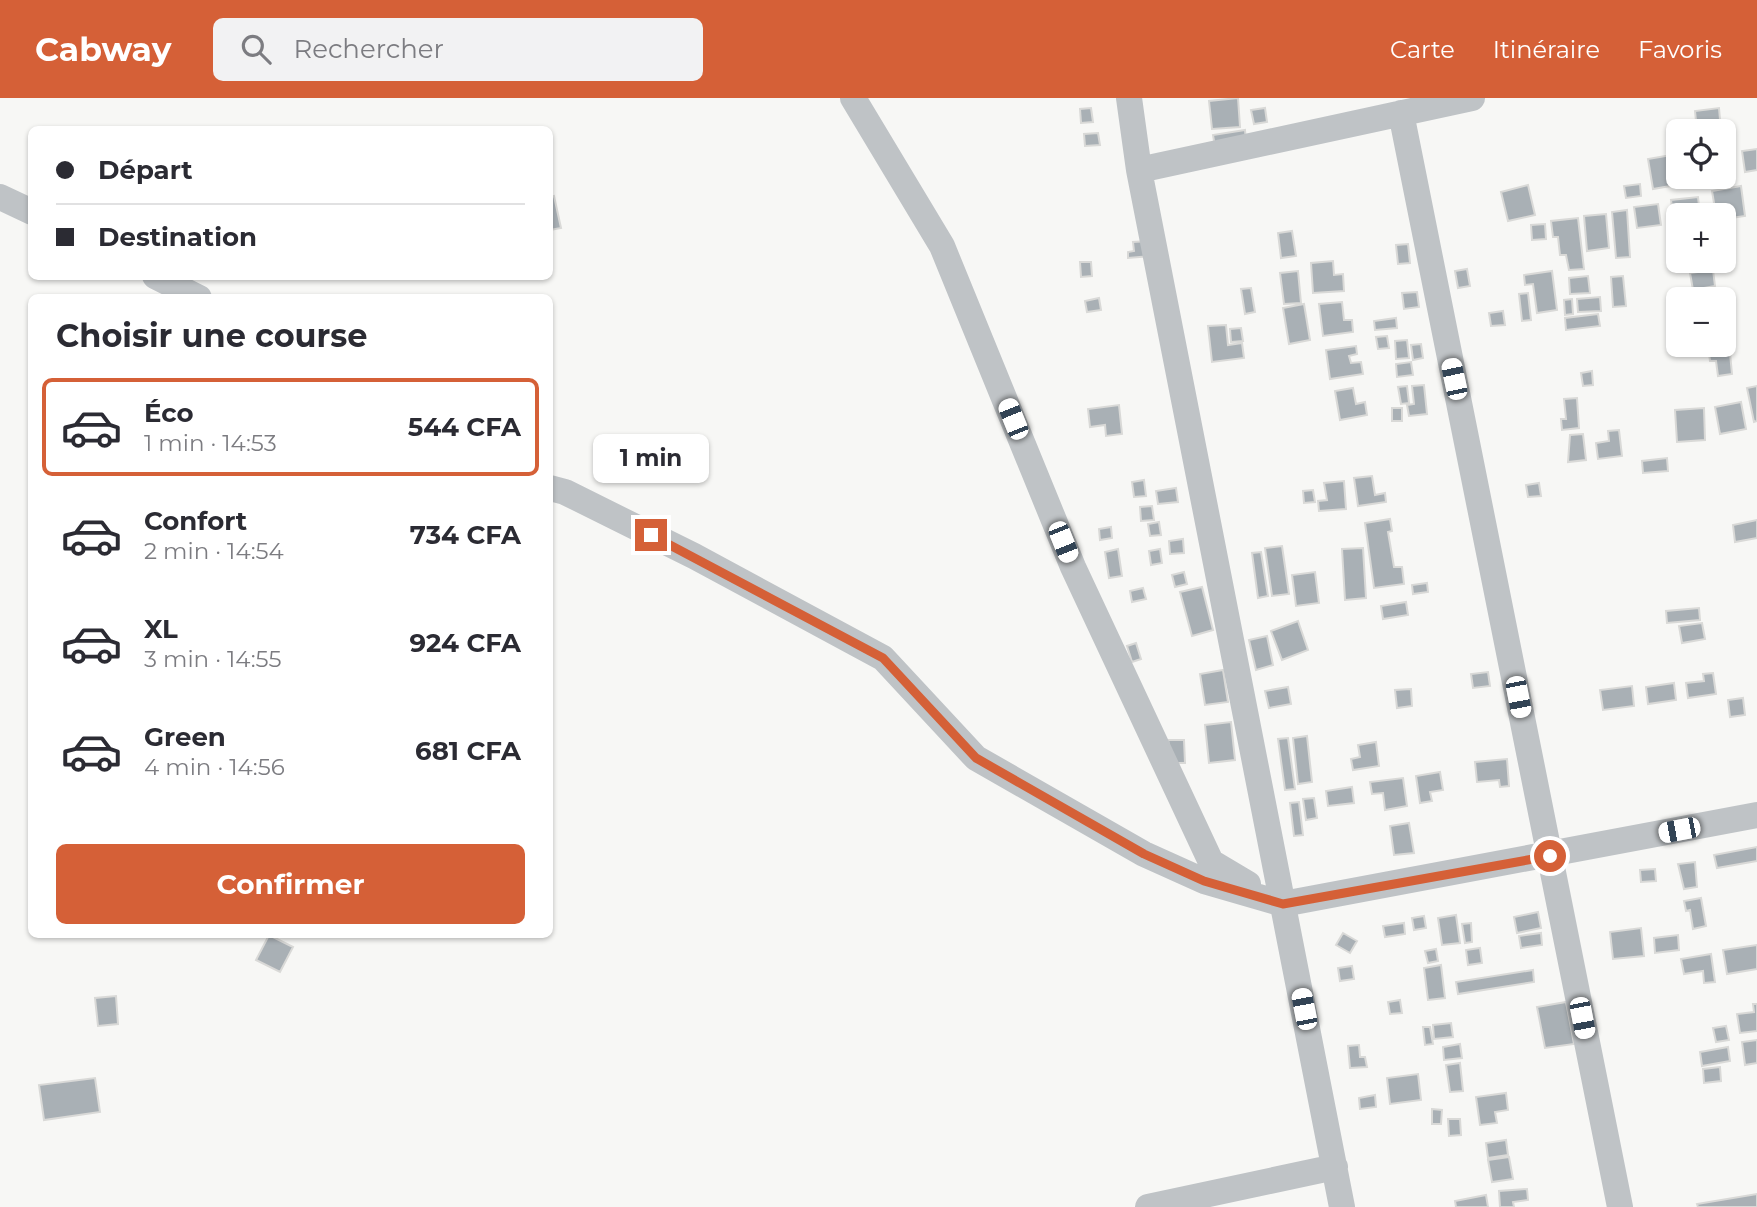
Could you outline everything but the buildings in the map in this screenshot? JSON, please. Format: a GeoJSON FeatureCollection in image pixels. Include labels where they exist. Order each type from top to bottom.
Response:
{"type":"FeatureCollection","features":[{"type":"Feature","properties":{"kind":"street"},"geometry":{"type":"LineString","coordinates":[[853,98],[942,246],[1073,567],[1211,862],[1283,904]]}},
{"type":"Feature","properties":{"kind":"street"},"geometry":{"type":"LineString","coordinates":[[1129,98],[1139,170],[1342,1207]]}},
{"type":"Feature","properties":{"kind":"street"},"geometry":{"type":"LineString","coordinates":[[1139,170],[1472,98]]}},
{"type":"Feature","properties":{"kind":"street"},"geometry":{"type":"LineString","coordinates":[[1401,113],[1619,1207]]}},
{"type":"Feature","properties":{"kind":"street"},"geometry":{"type":"LineString","coordinates":[[0,197],[28,210]]}},
{"type":"Feature","properties":{"kind":"street"},"geometry":{"type":"LineString","coordinates":[[163,280],[191,294]]}},
{"type":"Feature","properties":{"kind":"street"},"geometry":{"type":"LineString","coordinates":[[553,489],[565,492],[694,556],[883,658],[976,758],[1132,847],[1204,881],[1283,904],[1550,856],[1757,814]]}},
{"type":"Feature","properties":{"kind":"street"},"geometry":{"type":"LineString","coordinates":[[1149,1207],[1335,1167]]}},
{"type":"Feature","properties":{"kind":"route"},"geometry":{"type":"LineString","coordinates":[[651,535],[883,658],[976,758],[1144,854],[1204,881],[1283,904],[1550,856]]}}]}
